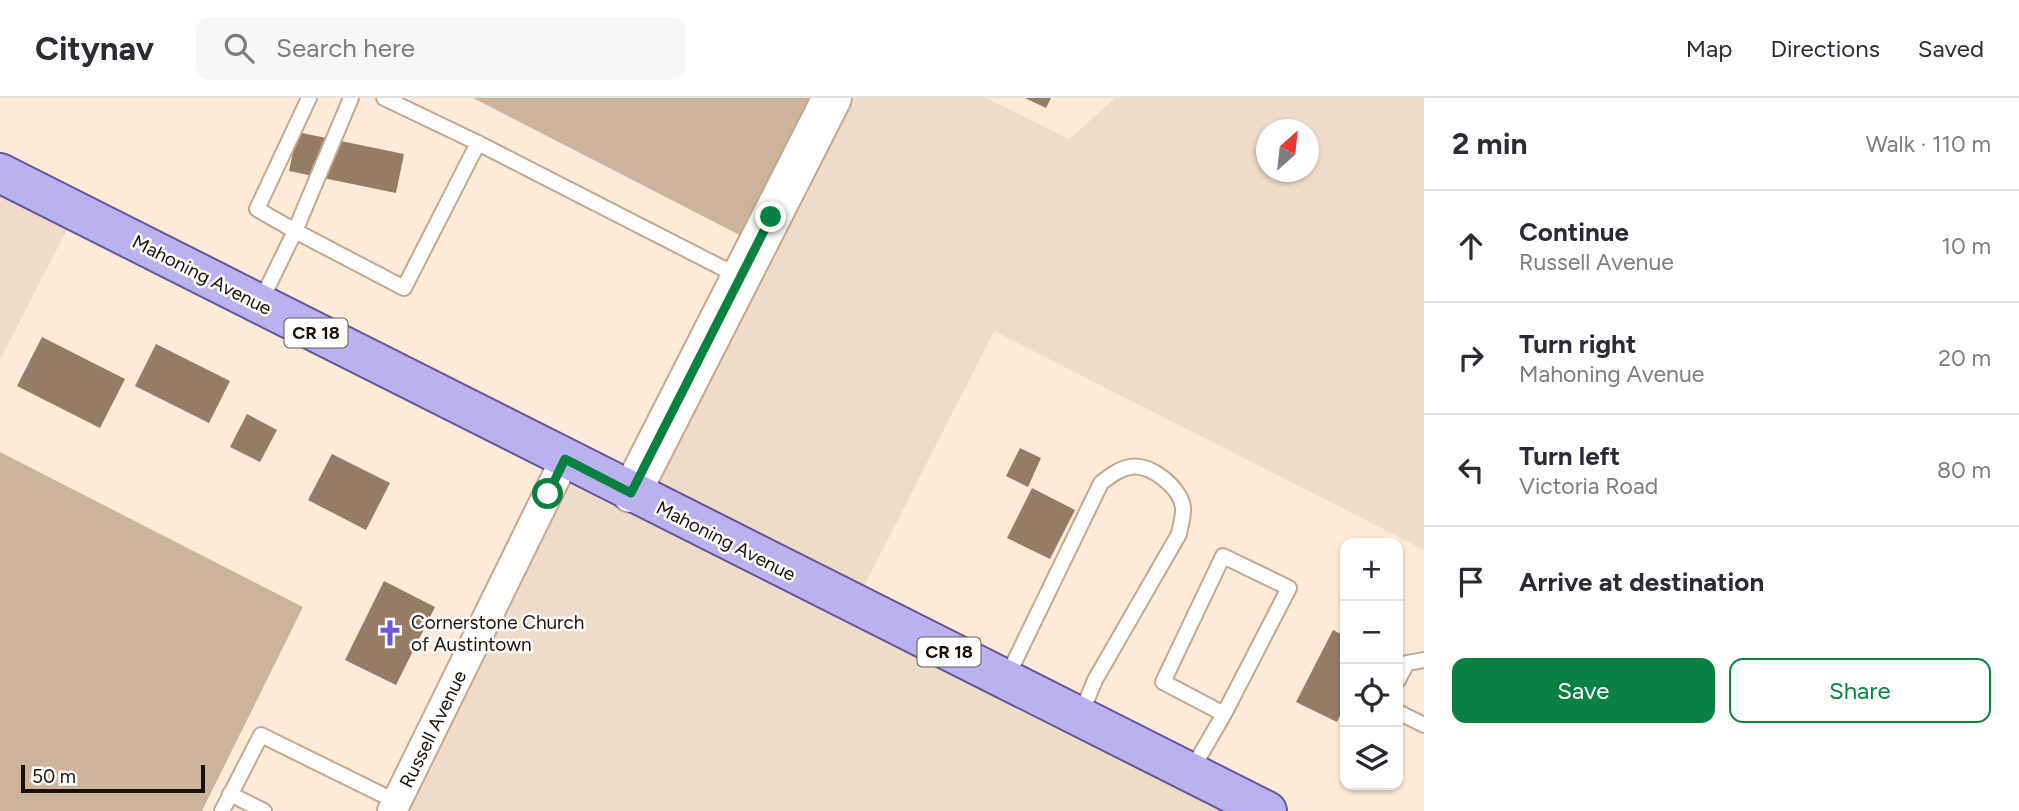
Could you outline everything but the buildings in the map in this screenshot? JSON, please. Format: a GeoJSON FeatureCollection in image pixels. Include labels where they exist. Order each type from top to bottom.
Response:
{"type":"FeatureCollection","features":[{"type":"Feature","properties":{"kind":"main road","name":"Mahoning Avenue"},"geometry":{"type":"LineString","coordinates":[[0,173],[1267,811]]}},
{"type":"Feature","properties":{"kind":"street"},"geometry":{"type":"LineString","coordinates":[[631,493],[832,98]]}},
{"type":"Feature","properties":{"kind":"street","name":"Russell Avenue"},"geometry":{"type":"LineString","coordinates":[[394,807],[565,459]]}},
{"type":"Feature","properties":{"kind":"lane"},"geometry":{"type":"LineString","coordinates":[[310,98],[257,209],[404,288],[478,143]]}},
{"type":"Feature","properties":{"kind":"lane"},"geometry":{"type":"LineString","coordinates":[[259,304],[295,231],[351,98]]}},
{"type":"Feature","properties":{"kind":"lane"},"geometry":{"type":"LineString","coordinates":[[384,98],[740,277]]}},
{"type":"Feature","properties":{"kind":"lane"},"geometry":{"type":"LineString","coordinates":[[1005,680],[1101,483],[1114,472],[1132,466],[1152,471],[1172,485],[1183,507],[1179,534],[1095,680],[1079,718]]}},
{"type":"Feature","properties":{"kind":"lane"},"geometry":{"type":"LineString","coordinates":[[1190,772],[1224,714],[1289,588],[1223,556],[1163,682],[1224,714]]}},
{"type":"Feature","properties":{"kind":"lane"},"geometry":{"type":"LineString","coordinates":[[1403,671],[1407,663],[1424,660]]}},
{"type":"Feature","properties":{"kind":"lane"},"geometry":{"type":"LineString","coordinates":[[1403,714],[1424,725]]}},
{"type":"Feature","properties":{"kind":"lane"},"geometry":{"type":"LineString","coordinates":[[222,811],[261,735],[394,807]]}},
{"type":"Feature","properties":{"kind":"lane"},"geometry":{"type":"LineString","coordinates":[[230,794],[264,811]]}},
{"type":"Feature","properties":{"kind":"shaded area"},"geometry":{"type":"Polygon","coordinates":[[[0,98],[473,98],[757,244],[771,217],[1400,538],[1340,538],[1340,790],[1403,790],[1403,539],[1424,550],[1424,811],[202,811],[303,607],[0,452],[0,360],[75,212],[0,173],[0,98]]]}},
{"type":"Feature","properties":{"kind":"shaded area"},"geometry":{"type":"Polygon","coordinates":[[[473,98],[832,98],[757,244],[473,98]]]}},
{"type":"Feature","properties":{"kind":"shaded area"},"geometry":{"type":"Polygon","coordinates":[[[832,98],[987,98],[1069,139],[1115,98],[1424,98],[1424,550],[994,331],[855,604],[1267,811],[392,811],[565,459],[630,493],[832,98]]]}},
{"type":"Feature","properties":{"kind":"shaded area"},"geometry":{"type":"Polygon","coordinates":[[[987,98],[1115,98],[1069,139],[987,98]]]}},
{"type":"Feature","properties":{"kind":"shaded area"},"geometry":{"type":"Polygon","coordinates":[[[0,173],[76,212],[0,360],[0,173]]]}},
{"type":"Feature","properties":{"kind":"shaded area"},"geometry":{"type":"Polygon","coordinates":[[[0,452],[303,607],[202,811],[0,811],[0,452]]]}},
{"type":"Feature","properties":{"kind":"place","name":"Cornerstone Church of Austintown"},"geometry":{"type":"Point","coordinates":[390,633]}},
{"type":"Feature","properties":{"kind":"route"},"geometry":{"type":"LineString","coordinates":[[548,494],[565,459],[631,493],[771,217]]}}]}
